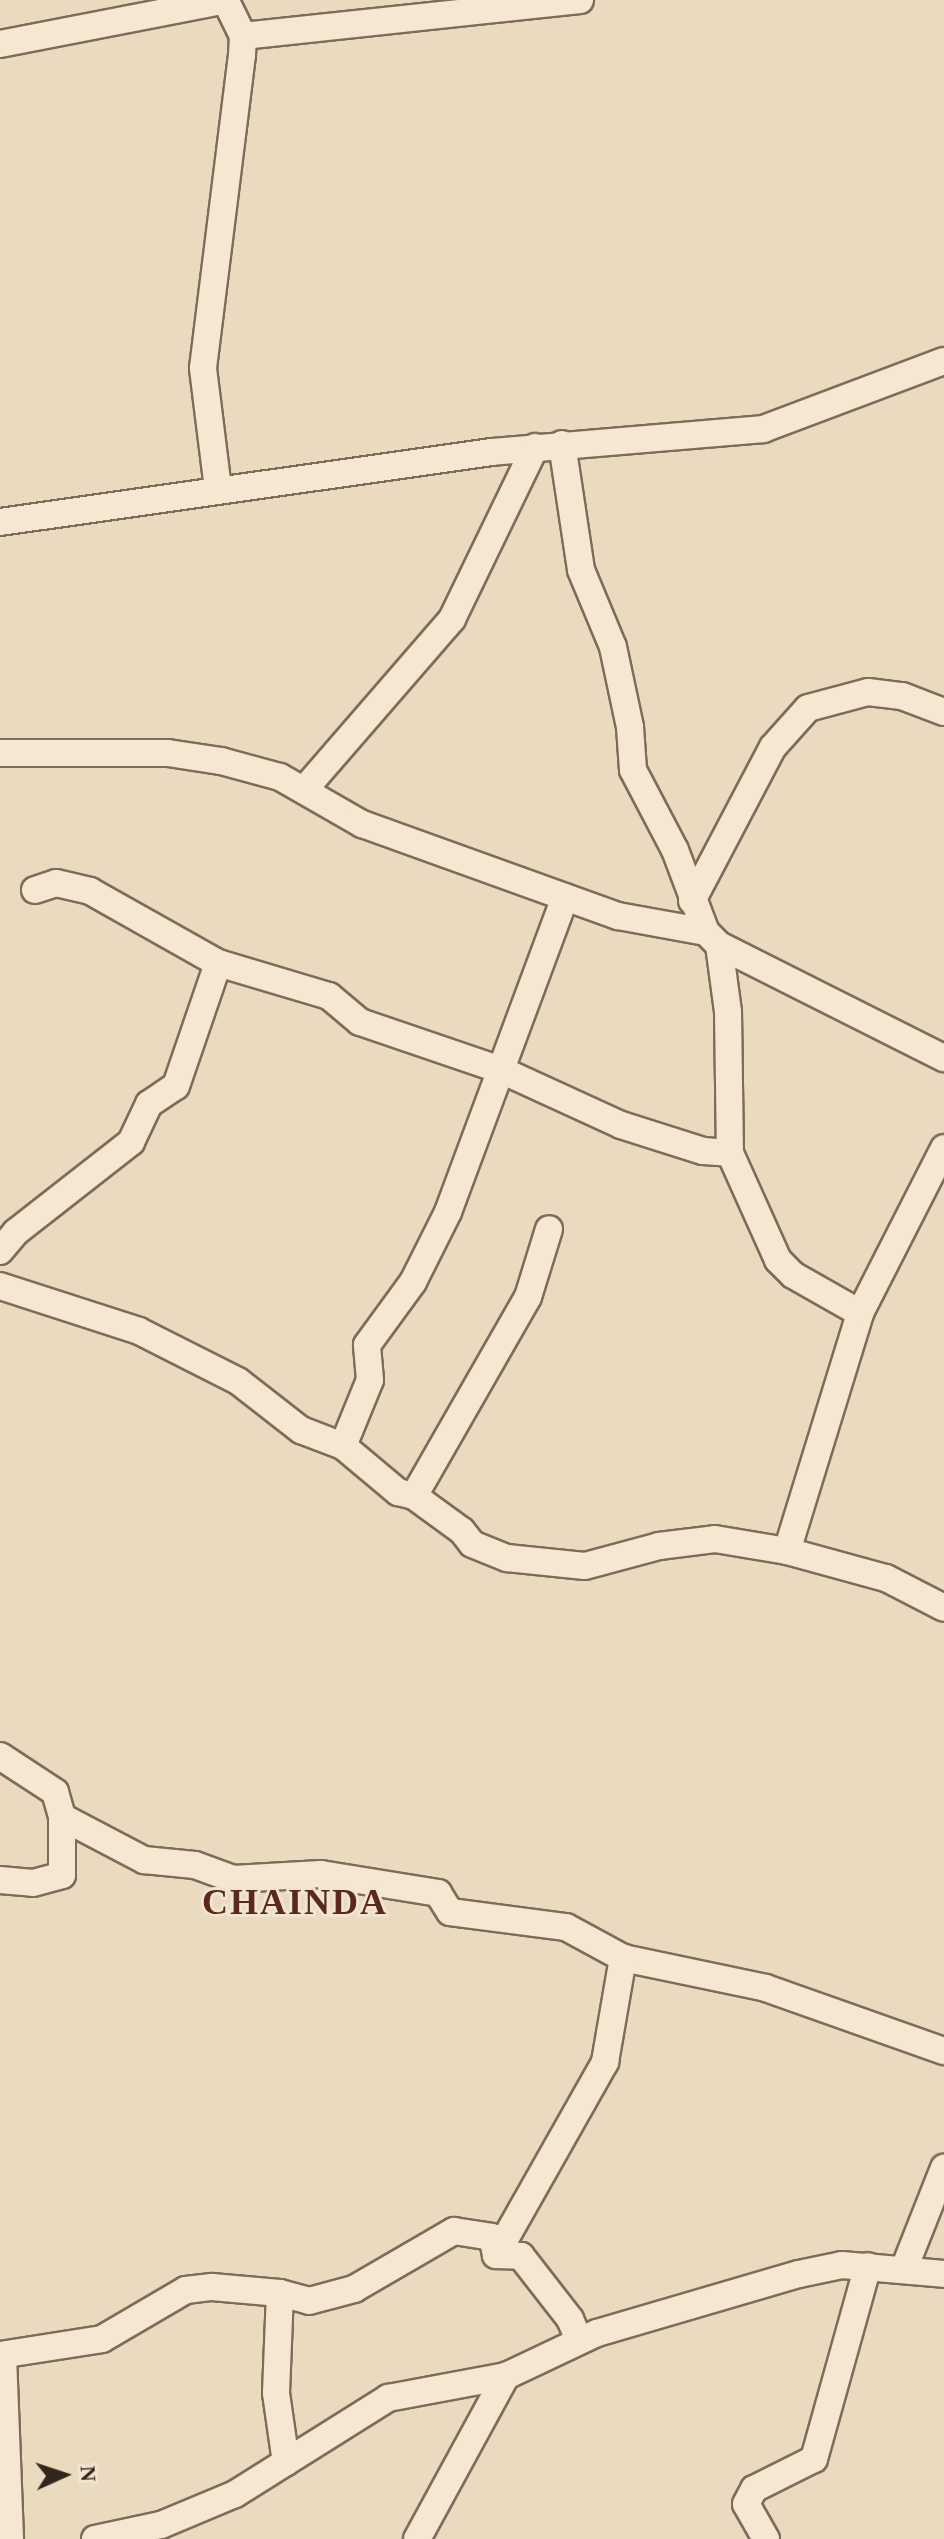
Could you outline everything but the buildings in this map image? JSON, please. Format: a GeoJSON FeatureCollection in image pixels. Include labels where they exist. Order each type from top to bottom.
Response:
{"type":"FeatureCollection","features":[{"type":"Feature","properties":{"kind":"street"},"geometry":{"type":"LineString","coordinates":[[243,36],[580,0]]}},
{"type":"Feature","properties":{"kind":"street"},"geometry":{"type":"LineString","coordinates":[[0,44],[227,2],[243,36],[204,345],[218,489]]}},
{"type":"Feature","properties":{"kind":"street"},"geometry":{"type":"LineString","coordinates":[[0,522],[218,489],[535,447],[763,429],[944,361]]}},
{"type":"Feature","properties":{"kind":"street"},"geometry":{"type":"LineString","coordinates":[[562,444],[581,570],[613,647],[630,727],[633,770],[675,850],[692,901],[713,938],[728,1012],[730,1153],[778,1260],[793,1275],[860,1313]]}},
{"type":"Feature","properties":{"kind":"street"},"geometry":{"type":"LineString","coordinates":[[304,790],[452,619],[535,447]]}},
{"type":"Feature","properties":{"kind":"street"},"geometry":{"type":"LineString","coordinates":[[692,901],[773,747],[808,708],[868,692],[902,696],[944,712]]}},
{"type":"Feature","properties":{"kind":"street"},"geometry":{"type":"LineString","coordinates":[[0,753],[168,753],[221,761],[304,790],[362,824],[643,923],[713,938],[944,1058]]}},
{"type":"Feature","properties":{"kind":"street"},"geometry":{"type":"LineString","coordinates":[[35,890],[56,883],[90,891],[218,963],[316,991],[360,1022],[501,1070],[621,1125],[703,1151],[730,1153]]}},
{"type":"Feature","properties":{"kind":"street"},"geometry":{"type":"LineString","coordinates":[[343,1446],[370,1380],[367,1345],[413,1282],[448,1212],[565,897]]}},
{"type":"Feature","properties":{"kind":"street"},"geometry":{"type":"LineString","coordinates":[[0,1251],[16,1232],[131,1142],[149,1104],[176,1086],[218,963]]}},
{"type":"Feature","properties":{"kind":"street"},"geometry":{"type":"LineString","coordinates":[[787,1551],[860,1313],[944,1148]]}},
{"type":"Feature","properties":{"kind":"street"},"geometry":{"type":"LineString","coordinates":[[414,1496],[528,1297],[549,1229]]}},
{"type":"Feature","properties":{"kind":"street"},"geometry":{"type":"LineString","coordinates":[[0,1286],[172,1346],[238,1381],[301,1430],[343,1446],[398,1492],[414,1496],[472,1544],[507,1558],[549,1565],[585,1566],[691,1539],[787,1551],[886,1578],[944,1608]]}},
{"type":"Feature","properties":{"kind":"street"},"geometry":{"type":"LineString","coordinates":[[0,1756],[55,1792],[62,1817],[62,1875],[33,1883],[0,1880]]}},
{"type":"Feature","properties":{"kind":"street"},"geometry":{"type":"LineString","coordinates":[[62,1817],[144,1860],[195,1865],[233,1879],[321,1874],[438,1893],[450,1912],[566,1927],[623,1958],[766,1988],[944,2051]]}},
{"type":"Feature","properties":{"kind":"street"},"geometry":{"type":"LineString","coordinates":[[496,2255],[605,2062],[623,1958]]}},
{"type":"Feature","properties":{"kind":"street"},"geometry":{"type":"LineString","coordinates":[[904,2269],[944,2168]]}},
{"type":"Feature","properties":{"kind":"street"},"geometry":{"type":"LineString","coordinates":[[10,2539],[2,2356],[102,2339],[186,2290],[212,2287],[280,2293],[309,2301],[354,2289],[454,2231],[492,2237],[496,2255]]}},
{"type":"Feature","properties":{"kind":"street"},"geometry":{"type":"LineString","coordinates":[[496,2255],[521,2256],[570,2319],[579,2340]]}},
{"type":"Feature","properties":{"kind":"street"},"geometry":{"type":"LineString","coordinates":[[766,2539],[746,2504],[754,2489],[814,2459],[868,2266]]}},
{"type":"Feature","properties":{"kind":"street"},"geometry":{"type":"LineString","coordinates":[[95,2539],[196,2512],[286,2462],[388,2398],[506,2376],[579,2340],[799,2274],[868,2266],[944,2274]]}},
{"type":"Feature","properties":{"kind":"street"},"geometry":{"type":"LineString","coordinates":[[280,2293],[276,2393],[286,2462]]}},
{"type":"Feature","properties":{"kind":"street"},"geometry":{"type":"LineString","coordinates":[[417,2539],[506,2376]]}},
{"type":"Feature","properties":{"kind":"district","name":"CHAINDA"},"geometry":{"type":"Point","coordinates":[295,1903]}}]}
